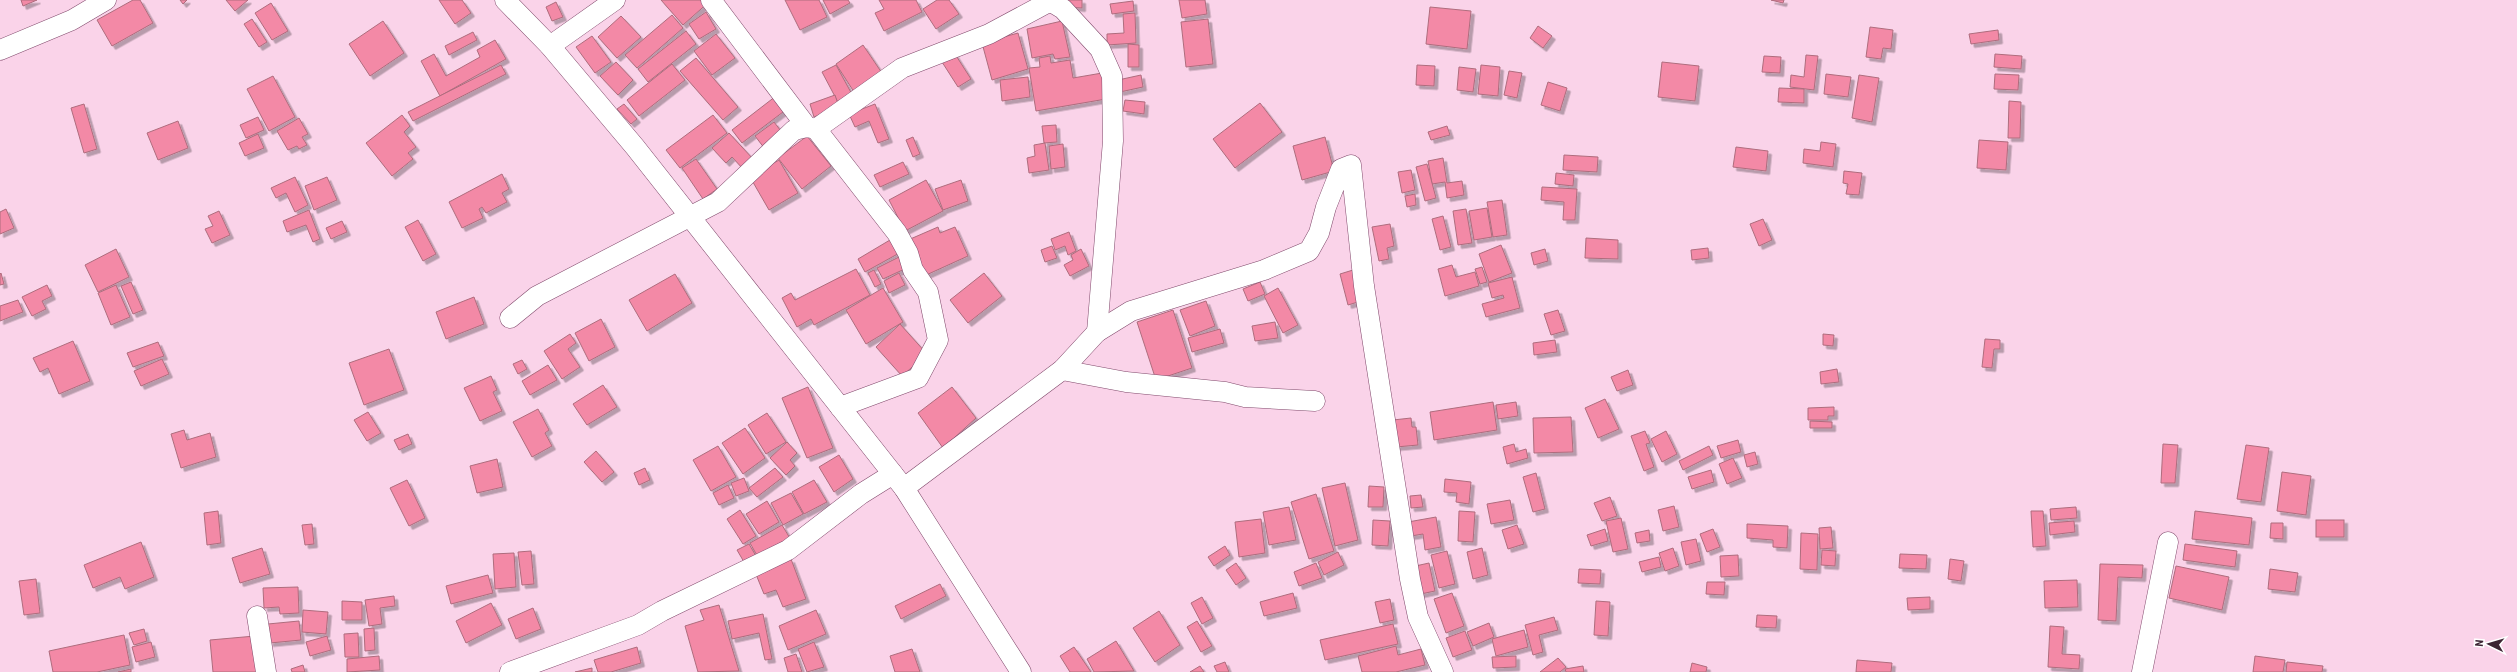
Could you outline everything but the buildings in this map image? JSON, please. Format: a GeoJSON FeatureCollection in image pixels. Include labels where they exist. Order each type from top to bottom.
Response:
{"type":"FeatureCollection","features":[{"type":"Feature","properties":{"kind":"street"},"geometry":{"type":"LineString","coordinates":[[0,50],[72,20],[106,0]]}},
{"type":"Feature","properties":{"kind":"street"},"geometry":{"type":"LineString","coordinates":[[505,0],[550,46],[635,147],[688,216],[899,481],[1021,672]]}},
{"type":"Feature","properties":{"kind":"street"},"geometry":{"type":"LineString","coordinates":[[550,46],[615,0]]}},
{"type":"Feature","properties":{"kind":"street"},"geometry":{"type":"LineString","coordinates":[[711,0],[897,233],[908,253],[913,270],[928,292],[938,340],[918,378],[840,407]]}},
{"type":"Feature","properties":{"kind":"street"},"geometry":{"type":"LineString","coordinates":[[510,318],[537,296],[688,216],[718,202],[794,130],[812,128],[902,68],[989,34],[1047,3],[1053,3],[1063,9],[1100,49],[1112,76],[1113,141],[1097,332]]}},
{"type":"Feature","properties":{"kind":"street"},"geometry":{"type":"LineString","coordinates":[[510,672],[638,624],[788,550],[861,494],[899,481],[1062,370],[1097,332],[1131,311],[1264,270],[1309,251],[1319,233],[1326,207],[1341,169],[1351,165],[1364,286],[1410,579],[1418,617],[1443,672]]}},
{"type":"Feature","properties":{"kind":"street"},"geometry":{"type":"LineString","coordinates":[[1062,370],[1126,382],[1225,392],[1245,397],[1315,401]]}},
{"type":"Feature","properties":{"kind":"street"},"geometry":{"type":"LineString","coordinates":[[2142,672],[2168,542]]}},
{"type":"Feature","properties":{"kind":"street"},"geometry":{"type":"LineString","coordinates":[[257,616],[266,672]]}}]}
